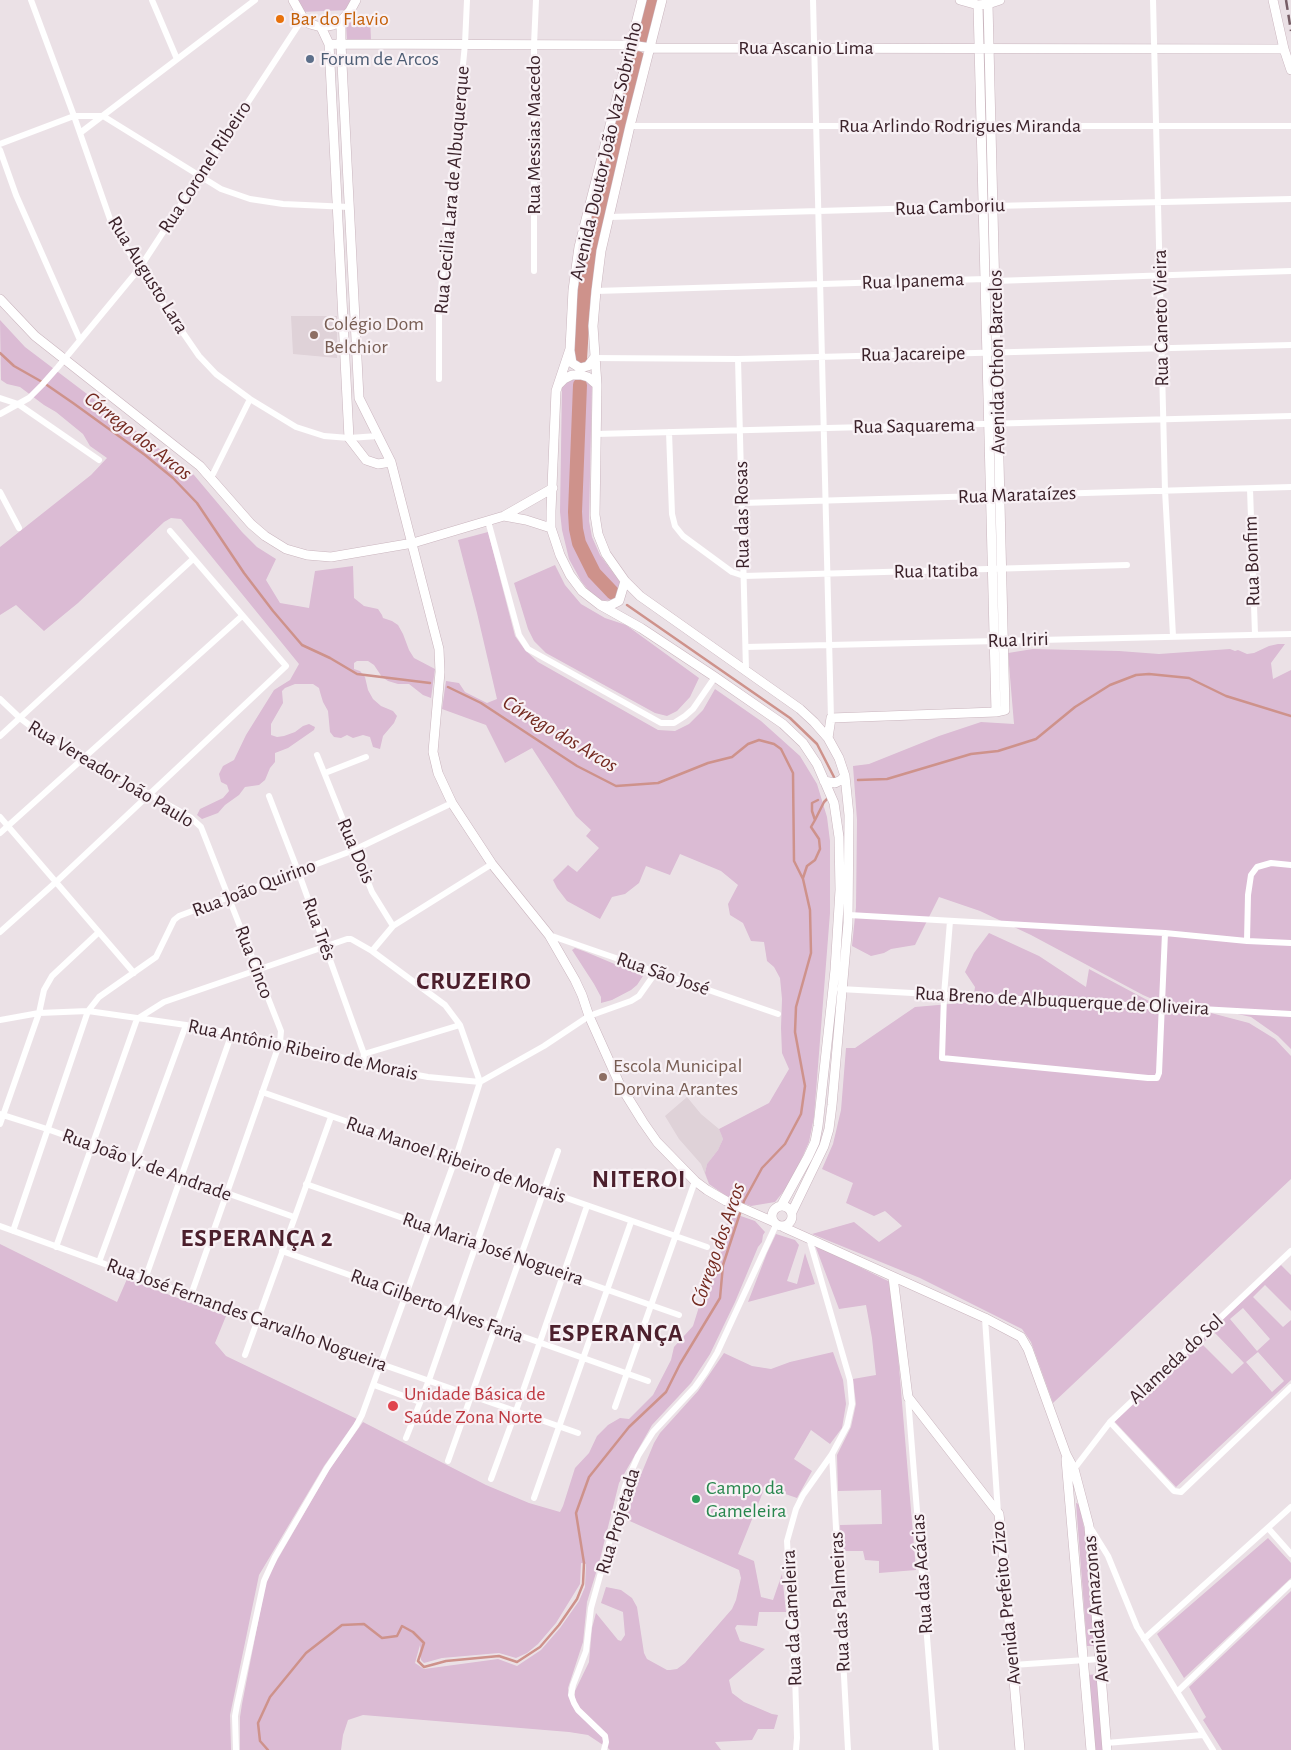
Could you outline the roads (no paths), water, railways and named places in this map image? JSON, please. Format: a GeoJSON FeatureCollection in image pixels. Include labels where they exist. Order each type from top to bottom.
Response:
{"type":"FeatureCollection","features":[{"type":"Feature","properties":{"kind":"street","name":"Rua Augusto Lara"},"geometry":{"type":"LineString","coordinates":[[31,0],[111,222],[139,269],[199,356],[216,374],[250,399],[296,427],[324,436],[349,438],[378,436]]}},
{"type":"Feature","properties":{"kind":"street"},"geometry":{"type":"LineString","coordinates":[[152,0],[177,59]]}},
{"type":"Feature","properties":{"kind":"street"},"geometry":{"type":"LineString","coordinates":[[80,133],[255,0]]}},
{"type":"Feature","properties":{"kind":"street"},"geometry":{"type":"LineString","coordinates":[[293,0],[303,18],[310,24],[321,27],[333,25],[341,21],[350,11],[356,0]]}},
{"type":"Feature","properties":{"kind":"street","name":"Rua Cecilia Lara de Albuquerque"},"geometry":{"type":"LineString","coordinates":[[439,379],[439,311],[465,44],[467,0]]}},
{"type":"Feature","properties":{"kind":"street","name":"Rua Messias Macedo"},"geometry":{"type":"LineString","coordinates":[[534,271],[534,45],[536,0]]}},
{"type":"Feature","properties":{"kind":"street","name":"Avenida Doutor João Vaz Sobrinho"},"geometry":{"type":"LineString","coordinates":[[642,0],[579,247],[573,290],[570,349],[556,391],[551,528],[560,555],[570,575],[582,592],[715,676],[783,724],[803,743],[817,764],[834,803],[839,837],[840,890],[838,989],[829,1129],[824,1146],[792,1214]]}},
{"type":"Feature","properties":{"kind":"street","name":"Avenida Doutor João Vaz Sobrinho"},"geometry":{"type":"LineString","coordinates":[[662,0],[601,251],[593,326],[597,385],[595,515],[598,534],[606,554],[625,581],[640,596],[662,613],[800,709],[828,738],[839,758],[844,776],[849,815],[848,915],[838,989],[816,1134],[808,1156],[780,1207]]}},
{"type":"Feature","properties":{"kind":"street"},"geometry":{"type":"LineString","coordinates":[[813,0],[831,718],[828,738]]}},
{"type":"Feature","properties":{"kind":"street"},"geometry":{"type":"LineString","coordinates":[[960,0],[978,5],[1000,0]]}},
{"type":"Feature","properties":{"kind":"street","name":"Rua Caneto Vieira"},"geometry":{"type":"LineString","coordinates":[[1153,0],[1165,490],[1173,636]]}},
{"type":"Feature","properties":{"kind":"street"},"geometry":{"type":"LineString","coordinates":[[1273,0],[1284,49],[1291,70]]}},
{"type":"Feature","properties":{"kind":"street","name":"Avenida Othon Barcelos"},"geometry":{"type":"LineString","coordinates":[[988,4],[997,352],[993,424]]}},
{"type":"Feature","properties":{"kind":"street","name":"Avenida Othon Barcelos"},"geometry":{"type":"LineString","coordinates":[[978,5],[987,352],[993,424],[997,570],[994,640],[996,712],[1005,710],[1004,640],[997,570]]}},
{"type":"Feature","properties":{"kind":"street","name":"Rua Coronel Ribeiro"},"geometry":{"type":"LineString","coordinates":[[0,414],[29,398],[65,359],[139,269],[303,18]]}},
{"type":"Feature","properties":{"kind":"street"},"geometry":{"type":"LineString","coordinates":[[341,21],[359,398],[391,462],[439,649],[440,672],[433,752],[438,773],[452,803],[492,864],[549,935],[575,980],[589,1016],[629,1102],[658,1142],[695,1181],[726,1201],[985,1318],[1021,1337],[1028,1349],[1066,1454],[1070,1471]]}},
{"type":"Feature","properties":{"kind":"street"},"geometry":{"type":"LineString","coordinates":[[321,27],[329,44],[349,438],[366,460],[378,464],[391,462]]}},
{"type":"Feature","properties":{"kind":"street","name":"Rua Ascanio Lima"},"geometry":{"type":"LineString","coordinates":[[329,44],[631,45],[651,48],[1284,49]]}},
{"type":"Feature","properties":{"kind":"street"},"geometry":{"type":"LineString","coordinates":[[0,144],[74,116],[103,116],[220,190],[283,204],[349,207]]}},
{"type":"Feature","properties":{"kind":"street"},"geometry":{"type":"LineString","coordinates":[[334,126],[345,126]]}},
{"type":"Feature","properties":{"kind":"street","name":"Rua Arlindo Rodrigues Miranda"},"geometry":{"type":"LineString","coordinates":[[630,126],[1291,126]]}},
{"type":"Feature","properties":{"kind":"street"},"geometry":{"type":"LineString","coordinates":[[0,150],[16,195],[80,340]]}},
{"type":"Feature","properties":{"kind":"street","name":"Rua Camboriu"},"geometry":{"type":"LineString","coordinates":[[609,217],[1291,199]]}},
{"type":"Feature","properties":{"kind":"street","name":"Rua Ipanema"},"geometry":{"type":"LineString","coordinates":[[596,291],[985,278],[995,281],[1159,274],[1291,272]]}},
{"type":"Feature","properties":{"kind":"street"},"geometry":{"type":"LineString","coordinates":[[342,298],[354,297]]}},
{"type":"Feature","properties":{"kind":"street"},"geometry":{"type":"LineString","coordinates":[[0,299],[36,336],[200,466],[251,524],[265,536],[286,549],[331,557],[413,543],[504,516],[553,488]]}},
{"type":"Feature","properties":{"kind":"street","name":"Rua Jacareipe"},"geometry":{"type":"LineString","coordinates":[[594,358],[738,359],[1291,344]]}},
{"type":"Feature","properties":{"kind":"street"},"geometry":{"type":"LineString","coordinates":[[570,349],[572,363],[580,368],[588,366],[594,358]]}},
{"type":"Feature","properties":{"kind":"street","name":"Rua das Rosas"},"geometry":{"type":"LineString","coordinates":[[738,359],[746,670]]}},
{"type":"Feature","properties":{"kind":"street"},"geometry":{"type":"LineString","coordinates":[[556,391],[560,383],[572,375],[588,377],[597,385]]}},
{"type":"Feature","properties":{"kind":"street"},"geometry":{"type":"LineString","coordinates":[[0,398],[18,404],[99,460]]}},
{"type":"Feature","properties":{"kind":"street"},"geometry":{"type":"LineString","coordinates":[[211,478],[250,399]]}},
{"type":"Feature","properties":{"kind":"street","name":"Rua Saquarema"},"geometry":{"type":"LineString","coordinates":[[596,434],[1291,416]]}},
{"type":"Feature","properties":{"kind":"street"},"geometry":{"type":"LineString","coordinates":[[669,432],[672,514],[675,526],[683,536],[732,572],[744,576]]}},
{"type":"Feature","properties":{"kind":"street","name":"Rua Marataízes"},"geometry":{"type":"LineString","coordinates":[[742,503],[1291,487]]}},
{"type":"Feature","properties":{"kind":"street","name":"Rua Bonfim"},"geometry":{"type":"LineString","coordinates":[[1250,489],[1254,634]]}},
{"type":"Feature","properties":{"kind":"street"},"geometry":{"type":"LineString","coordinates":[[0,492],[19,528]]}},
{"type":"Feature","properties":{"kind":"street"},"geometry":{"type":"LineString","coordinates":[[504,516],[526,520],[551,528]]}},
{"type":"Feature","properties":{"kind":"street"},"geometry":{"type":"LineString","coordinates":[[488,521],[519,635],[528,649],[660,723],[674,723],[686,716],[693,709],[715,676]]}},
{"type":"Feature","properties":{"kind":"street"},"geometry":{"type":"LineString","coordinates":[[0,932],[56,882],[286,666],[170,531]]}},
{"type":"Feature","properties":{"kind":"street"},"geometry":{"type":"LineString","coordinates":[[0,736],[193,559]]}},
{"type":"Feature","properties":{"kind":"street","name":"Rua Itatiba"},"geometry":{"type":"LineString","coordinates":[[744,576],[1127,565]]}},
{"type":"Feature","properties":{"kind":"street"},"geometry":{"type":"LineString","coordinates":[[600,605],[608,606],[619,601],[625,581]]}},
{"type":"Feature","properties":{"kind":"street"},"geometry":{"type":"LineString","coordinates":[[0,833],[242,616]]}},
{"type":"Feature","properties":{"kind":"street","name":"Rua Iriri"},"geometry":{"type":"LineString","coordinates":[[746,647],[1291,634]]}},
{"type":"Feature","properties":{"kind":"street","name":"Rua Vereador João Paulo"},"geometry":{"type":"LineString","coordinates":[[0,699],[37,731],[190,817],[201,827]]}},
{"type":"Feature","properties":{"kind":"street"},"geometry":{"type":"LineString","coordinates":[[831,718],[996,712]]}},
{"type":"Feature","properties":{"kind":"street","name":"Rua Dois"},"geometry":{"type":"LineString","coordinates":[[317,755],[372,892],[394,926]]}},
{"type":"Feature","properties":{"kind":"street"},"geometry":{"type":"LineString","coordinates":[[324,773],[366,757]]}},
{"type":"Feature","properties":{"kind":"street"},"geometry":{"type":"LineString","coordinates":[[824,781],[835,783],[844,776]]}},
{"type":"Feature","properties":{"kind":"street","name":"Rua Três"},"geometry":{"type":"LineString","coordinates":[[269,796],[326,946],[364,1054],[363,1063]]}},
{"type":"Feature","properties":{"kind":"street","name":"Rua João Quirino"},"geometry":{"type":"LineString","coordinates":[[88,1011],[99,997],[156,957],[174,920],[229,897],[354,850],[452,803]]}},
{"type":"Feature","properties":{"kind":"street"},"geometry":{"type":"LineString","coordinates":[[0,817],[134,974]]}},
{"type":"Feature","properties":{"kind":"street","name":"Rua Cinco"},"geometry":{"type":"LineString","coordinates":[[201,827],[281,1031],[280,1042]]}},
{"type":"Feature","properties":{"kind":"street"},"geometry":{"type":"LineString","coordinates":[[1247,941],[1248,895],[1251,876],[1257,868],[1271,863],[1291,865]]}},
{"type":"Feature","properties":{"kind":"street"},"geometry":{"type":"LineString","coordinates":[[372,951],[394,926],[492,864]]}},
{"type":"Feature","properties":{"kind":"street"},"geometry":{"type":"LineString","coordinates":[[848,915],[1164,933],[1291,943]]}},
{"type":"Feature","properties":{"kind":"street"},"geometry":{"type":"LineString","coordinates":[[950,921],[944,995],[942,1058],[1148,1078],[1157,1078],[1159,1073],[1164,933]]}},
{"type":"Feature","properties":{"kind":"street"},"geometry":{"type":"LineString","coordinates":[[0,1124],[39,1013],[44,990],[52,976],[99,932]]}},
{"type":"Feature","properties":{"kind":"street","name":"Rua São José"},"geometry":{"type":"LineString","coordinates":[[549,935],[778,1014]]}},
{"type":"Feature","properties":{"kind":"street"},"geometry":{"type":"LineString","coordinates":[[56,1247],[137,1019],[164,1002],[346,939],[356,941],[372,951],[445,1005],[460,1026],[480,1082],[455,1160],[374,1385],[356,1426],[323,1476],[275,1557],[264,1582],[236,1705],[236,1750]]}},
{"type":"Feature","properties":{"kind":"street"},"geometry":{"type":"LineString","coordinates":[[480,1082],[544,1046],[589,1016],[631,1001],[639,996],[656,972]]}},
{"type":"Feature","properties":{"kind":"street","name":"Rua Breno de Albuquerque de Oliveira"},"geometry":{"type":"LineString","coordinates":[[838,989],[1291,1014]]}},
{"type":"Feature","properties":{"kind":"street"},"geometry":{"type":"LineString","coordinates":[[12,1231],[88,1011]]}},
{"type":"Feature","properties":{"kind":"street","name":"Rua Antônio Ribeiro de Morais"},"geometry":{"type":"LineString","coordinates":[[0,1020],[39,1013],[88,1011],[186,1025],[280,1042],[428,1077],[480,1082]]}},
{"type":"Feature","properties":{"kind":"street"},"geometry":{"type":"LineString","coordinates":[[99,1262],[186,1025]]}},
{"type":"Feature","properties":{"kind":"street"},"geometry":{"type":"LineString","coordinates":[[364,1054],[460,1026]]}},
{"type":"Feature","properties":{"kind":"street"},"geometry":{"type":"LineString","coordinates":[[145,1279],[232,1033]]}},
{"type":"Feature","properties":{"kind":"street"},"geometry":{"type":"LineString","coordinates":[[191,1294],[280,1042]]}},
{"type":"Feature","properties":{"kind":"street","name":"Rua Manoel Ribeiro de Morais"},"geometry":{"type":"LineString","coordinates":[[262,1092],[707,1247]]}},
{"type":"Feature","properties":{"kind":"street","name":"Rua João V. de Andrade"},"geometry":{"type":"LineString","coordinates":[[2,1114],[47,1128],[181,1178],[294,1217]]}},
{"type":"Feature","properties":{"kind":"street"},"geometry":{"type":"LineString","coordinates":[[245,1355],[332,1117]]}},
{"type":"Feature","properties":{"kind":"street"},"geometry":{"type":"LineString","coordinates":[[448,1461],[558,1151]]}},
{"type":"Feature","properties":{"kind":"street"},"geometry":{"type":"LineString","coordinates":[[406,1438],[429,1380],[500,1176]]}},
{"type":"Feature","properties":{"kind":"street"},"geometry":{"type":"LineString","coordinates":[[615,1407],[695,1181]]}},
{"type":"Feature","properties":{"kind":"street","name":"Rua Maria José Nogueira"},"geometry":{"type":"LineString","coordinates":[[306,1184],[679,1315]]}},
{"type":"Feature","properties":{"kind":"street"},"geometry":{"type":"LineString","coordinates":[[491,1479],[587,1206]]}},
{"type":"Feature","properties":{"kind":"street"},"geometry":{"type":"LineString","coordinates":[[778,1224],[772,1214],[780,1207]]}},
{"type":"Feature","properties":{"kind":"street"},"geometry":{"type":"LineString","coordinates":[[747,1210],[788,1208],[796,1223],[808,1237]]}},
{"type":"Feature","properties":{"kind":"street"},"geometry":{"type":"LineString","coordinates":[[778,1224],[791,1222],[792,1214]]}},
{"type":"Feature","properties":{"kind":"street"},"geometry":{"type":"LineString","coordinates":[[534,1498],[631,1222]]}},
{"type":"Feature","properties":{"kind":"street","name":"Rua Projetada"},"geometry":{"type":"LineString","coordinates":[[604,1750],[605,1736],[578,1710],[571,1695],[573,1684],[586,1651],[591,1608],[625,1486],[638,1456],[653,1432],[705,1374],[778,1224]]}},
{"type":"Feature","properties":{"kind":"street","name":"Rua José Fernandes Carvalho Nogueira"},"geometry":{"type":"LineString","coordinates":[[0,1226],[578,1433]]}},
{"type":"Feature","properties":{"kind":"street","name":"Rua da Gameleira"},"geometry":{"type":"LineString","coordinates":[[796,1750],[795,1675],[787,1541],[796,1509],[803,1494],[832,1454],[847,1426],[852,1404],[850,1380],[808,1237]]}},
{"type":"Feature","properties":{"kind":"street","name":"Rua Gilberto Alves Faria"},"geometry":{"type":"LineString","coordinates":[[282,1251],[648,1381]]}},
{"type":"Feature","properties":{"kind":"street","name":"Alameda do Sol"},"geometry":{"type":"LineString","coordinates":[[1070,1471],[1110,1422],[1291,1251]]}},
{"type":"Feature","properties":{"kind":"street"},"geometry":{"type":"LineString","coordinates":[[893,1277],[908,1397]]}},
{"type":"Feature","properties":{"kind":"street"},"geometry":{"type":"LineString","coordinates":[[985,1318],[999,1514]]}},
{"type":"Feature","properties":{"kind":"street"},"geometry":{"type":"LineString","coordinates":[[374,1385],[420,1402]]}},
{"type":"Feature","properties":{"kind":"street"},"geometry":{"type":"LineString","coordinates":[[1110,1422],[1174,1491],[1178,1493],[1184,1490],[1291,1387]]}},
{"type":"Feature","properties":{"kind":"street","name":"Avenida Prefeito Zizo"},"geometry":{"type":"LineString","coordinates":[[908,1397],[999,1514],[1020,1750]]}},
{"type":"Feature","properties":{"kind":"street","name":"Rua das Acácias"},"geometry":{"type":"LineString","coordinates":[[908,1397],[936,1750]]}},
{"type":"Feature","properties":{"kind":"street","name":"Rua das Palmeiras"},"geometry":{"type":"LineString","coordinates":[[832,1454],[848,1750]]}},
{"type":"Feature","properties":{"kind":"street","name":"Avenida Amazonas"},"geometry":{"type":"LineString","coordinates":[[1070,1471],[1089,1526],[1106,1747]]}},
{"type":"Feature","properties":{"kind":"street","name":"Avenida Amazonas"},"geometry":{"type":"LineString","coordinates":[[1070,1471],[1091,1750]]}},
{"type":"Feature","properties":{"kind":"street"},"geometry":{"type":"LineString","coordinates":[[1144,1639],[1291,1507]]}},
{"type":"Feature","properties":{"kind":"street"},"geometry":{"type":"LineString","coordinates":[[1089,1526],[1108,1556],[1137,1627],[1213,1750]]}},
{"type":"Feature","properties":{"kind":"street"},"geometry":{"type":"LineString","coordinates":[[1268,1528],[1291,1554]]}},
{"type":"Feature","properties":{"kind":"street"},"geometry":{"type":"LineString","coordinates":[[1177,1692],[1291,1583]]}},
{"type":"Feature","properties":{"kind":"street"},"geometry":{"type":"LineString","coordinates":[[1013,1665],[1100,1659]]}},
{"type":"Feature","properties":{"kind":"street"},"geometry":{"type":"LineString","coordinates":[[1106,1747],[1203,1735]]}},
{"type":"Feature","properties":{"kind":"waterway"},"geometry":{"type":"LineString","coordinates":[[644,38],[653,0]]}},
{"type":"Feature","properties":{"kind":"waterway"},"geometry":{"type":"LineString","coordinates":[[580,359],[584,294],[590,254],[638,58]]}},
{"type":"Feature","properties":{"kind":"waterway","name":"Córrego dos Arcos"},"geometry":{"type":"LineString","coordinates":[[0,353],[14,366],[44,383],[73,403],[145,455],[173,478],[197,503],[244,573],[302,645],[330,658],[357,674],[430,683]]}},
{"type":"Feature","properties":{"kind":"waterway"},"geometry":{"type":"LineString","coordinates":[[580,385],[576,529],[579,543],[594,573],[613,593]]}},
{"type":"Feature","properties":{"kind":"waterway"},"geometry":{"type":"LineString","coordinates":[[627,605],[790,718],[817,744],[835,779]]}},
{"type":"Feature","properties":{"kind":"waterway"},"geometry":{"type":"LineString","coordinates":[[858,780],[887,779],[971,754],[998,751],[1036,739],[1075,707],[1110,685],[1136,675],[1149,674],[1189,678],[1226,696],[1291,716]]}},
{"type":"Feature","properties":{"kind":"waterway","name":"Córrego dos Arcos"},"geometry":{"type":"LineString","coordinates":[[268,1750],[260,1741],[258,1723],[270,1697],[306,1653],[342,1625],[364,1624],[382,1638],[397,1636],[402,1626],[413,1632],[424,1643],[418,1661],[424,1667],[446,1661],[499,1656],[517,1662],[540,1647],[559,1625],[577,1599],[583,1584],[584,1563],[576,1513],[589,1477],[629,1427],[666,1392],[680,1364],[720,1298],[723,1265],[744,1201],[762,1168],[785,1144],[801,1114],[805,1086],[795,1032],[796,1007],[811,953],[810,910],[803,879],[794,861],[793,773],[781,749],[774,744],[759,740],[748,744],[732,757],[708,763],[658,783],[616,786],[577,766],[481,703],[448,687]]}},
{"type":"Feature","properties":{"kind":"waterway"},"geometry":{"type":"LineString","coordinates":[[815,820],[828,798]]}},
{"type":"Feature","properties":{"kind":"waterway"},"geometry":{"type":"LineString","coordinates":[[803,878],[807,866],[815,860],[820,849],[819,839],[811,827],[815,820],[812,803],[818,800]]}},
{"type":"Feature","properties":{"kind":"railway"},"geometry":{"type":"LineString","coordinates":[[1286,0],[1291,31]]}},
{"type":"Feature","properties":{"kind":"place","name":"Bar do Flavio"},"geometry":{"type":"Point","coordinates":[280,19]}},
{"type":"Feature","properties":{"kind":"place","name":"Forum de Arcos"},"geometry":{"type":"Point","coordinates":[310,59]}},
{"type":"Feature","properties":{"kind":"place","name":"Colégio Dom Belchior"},"geometry":{"type":"Point","coordinates":[314,335]}},
{"type":"Feature","properties":{"kind":"place","name":"Escola Municipal Dorvina Arantes"},"geometry":{"type":"Point","coordinates":[603,1077]}},
{"type":"Feature","properties":{"kind":"place","name":"Unidade Básica de Saúde Zona Norte"},"geometry":{"type":"Point","coordinates":[393,1406]}},
{"type":"Feature","properties":{"kind":"place","name":"Campo da Gameleira"},"geometry":{"type":"Point","coordinates":[696,1499]}},
{"type":"Feature","properties":{"kind":"district","name":"CRUZEIRO"},"geometry":{"type":"Point","coordinates":[474,981]}},
{"type":"Feature","properties":{"kind":"district","name":"NITEROI"},"geometry":{"type":"Point","coordinates":[639,1179]}},
{"type":"Feature","properties":{"kind":"district","name":"ESPERANÇA 2"},"geometry":{"type":"Point","coordinates":[257,1238]}},
{"type":"Feature","properties":{"kind":"district","name":"ESPERANÇA"},"geometry":{"type":"Point","coordinates":[616,1333]}}]}
